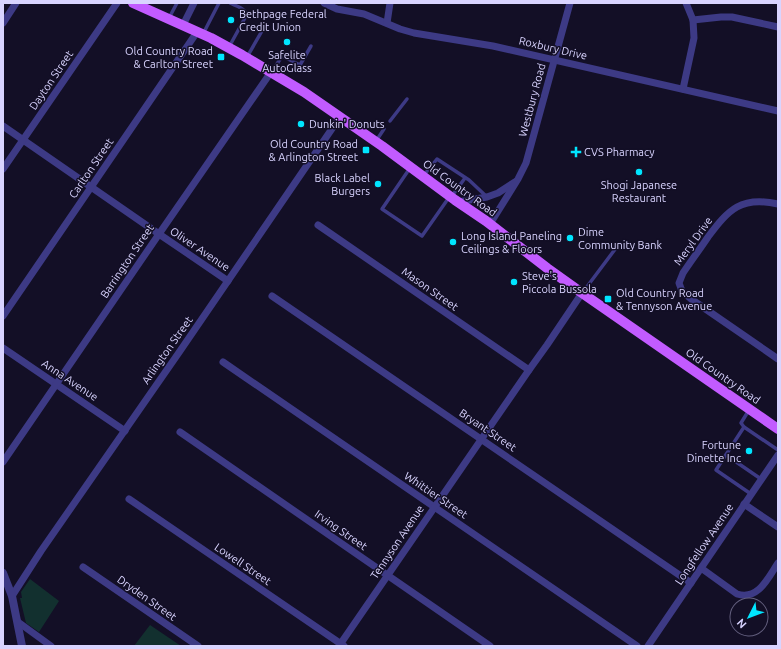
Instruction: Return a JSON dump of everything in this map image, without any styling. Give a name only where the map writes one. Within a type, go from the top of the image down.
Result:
[{"type":"main road","name":"Old Country Road","points":[[139,4],[229,48],[304,92],[376,141],[423,177],[490,224],[546,268],[750,410],[777,427]]},
{"type":"street","points":[[3,23],[16,3]]},
{"type":"street","name":"Dayton Street","points":[[3,169],[116,3]]},
{"type":"street","points":[[183,25],[194,3]]},
{"type":"street","name":"Roxbury Drive","points":[[324,3],[337,9],[364,14],[400,29],[414,33],[493,46],[554,59],[778,111]]},
{"type":"street","points":[[387,23],[390,3]]},
{"type":"street","name":"Westbury Road","points":[[490,224],[518,179],[526,161],[570,3]]},
{"type":"street","points":[[683,89],[694,38],[693,20],[686,3]]},
{"type":"street","points":[[693,20],[732,17],[778,27]]},
{"type":"street","name":"Carlton Street","points":[[3,316],[91,187],[200,33]]},
{"type":"street","name":"Barrington Street","points":[[3,462],[271,72]]},
{"type":"street","name":"Arlington Street","points":[[12,596],[41,551],[340,117]]},
{"type":"street","name":"Oliver Avenue","points":[[3,126],[228,281]]},
{"type":"street","points":[[453,198],[487,197],[498,193],[518,179]]},
{"type":"street","name":"Meryl Drive","points":[[778,204],[754,202],[745,203],[736,207],[724,217],[682,273],[679,283],[682,291],[691,299],[778,359]]},
{"type":"street","name":"Mason Street","points":[[318,226],[529,370]]},
{"type":"street","name":"Tennyson Avenue","points":[[341,645],[434,507],[582,293]]},
{"type":"street","name":"Bryant Street","points":[[272,296],[691,583]]},
{"type":"street","name":"Anna Avenue","points":[[3,348],[125,431]]},
{"type":"street","name":"Whittier Street","points":[[223,362],[637,646]]},
{"type":"street","name":"Irving Street","points":[[180,432],[490,646]]},
{"type":"street","name":"Longfellow Avenue","points":[[648,646],[778,455]]},
{"type":"street","name":"Lowell Street","points":[[129,499],[341,645]]},
{"type":"street","points":[[744,504],[778,527]]},
{"type":"street","points":[[701,568],[737,594],[748,596],[757,592],[762,587],[778,563]]},
{"type":"street","name":"Dryden Street","points":[[83,567],[198,646]]},
{"type":"street","points":[[3,573],[12,596],[22,646]]},
{"type":"street","points":[[18,622],[51,646]]},
{"type":"lane","points":[[169,19],[177,3]]},
{"type":"lane","points":[[200,33],[219,3]]},
{"type":"lane","points":[[229,48],[246,16],[245,10],[230,3]]},
{"type":"lane","points":[[247,58],[266,24]]},
{"type":"lane","points":[[271,72],[282,56],[300,65],[311,46]]},
{"type":"lane","points":[[390,121],[407,99]]},
{"type":"lane","points":[[376,141],[384,129]]},
{"type":"lane","points":[[423,177],[437,159],[465,178],[487,197]]},
{"type":"lane","points":[[410,167],[382,210],[422,236],[453,198],[465,178]]},
{"type":"lane","points":[[582,293],[619,244]]},
{"type":"lane","points":[[750,410],[741,423],[744,427],[778,450]]},
{"type":"lane","points":[[744,427],[716,470],[751,494]]},
{"type":"lane","points":[[726,455],[761,479]]},
{"type":"green space","points":[[30,579],[59,601],[39,632],[26,623],[20,598],[22,598],[21,592]]},
{"type":"green space","points":[[150,625],[181,646],[134,646]]},
{"type":"place","name":"Bethpage Federal Credit Union","points":[[231,20]]},
{"type":"place","name":"Safelite AutoGlass","points":[[287,42]]},
{"type":"place","name":"Old Country Road & Carlton Street","points":[[221,57]]},
{"type":"place","name":"Dunkin' Donuts","points":[[301,124]]},
{"type":"place","name":"Old Country Road & Arlington Street","points":[[366,150]]},
{"type":"place","name":"CVS Pharmacy","points":[[576,152]]},
{"type":"place","name":"Shogi Japanese Restaurant","points":[[639,172]]},
{"type":"place","name":"Black Label Burgers","points":[[378,184]]},
{"type":"place","name":"Dime Community Bank","points":[[570,238]]},
{"type":"place","name":"Long Island Paneling Ceilings & Floors","points":[[453,242]]},
{"type":"place","name":"Steve's Piccola Bussola","points":[[514,282]]},
{"type":"place","name":"Old Country Road & Tennyson Avenue","points":[[608,299]]},
{"type":"place","name":"Fortune Dinette Inc","points":[[749,451]]}]
